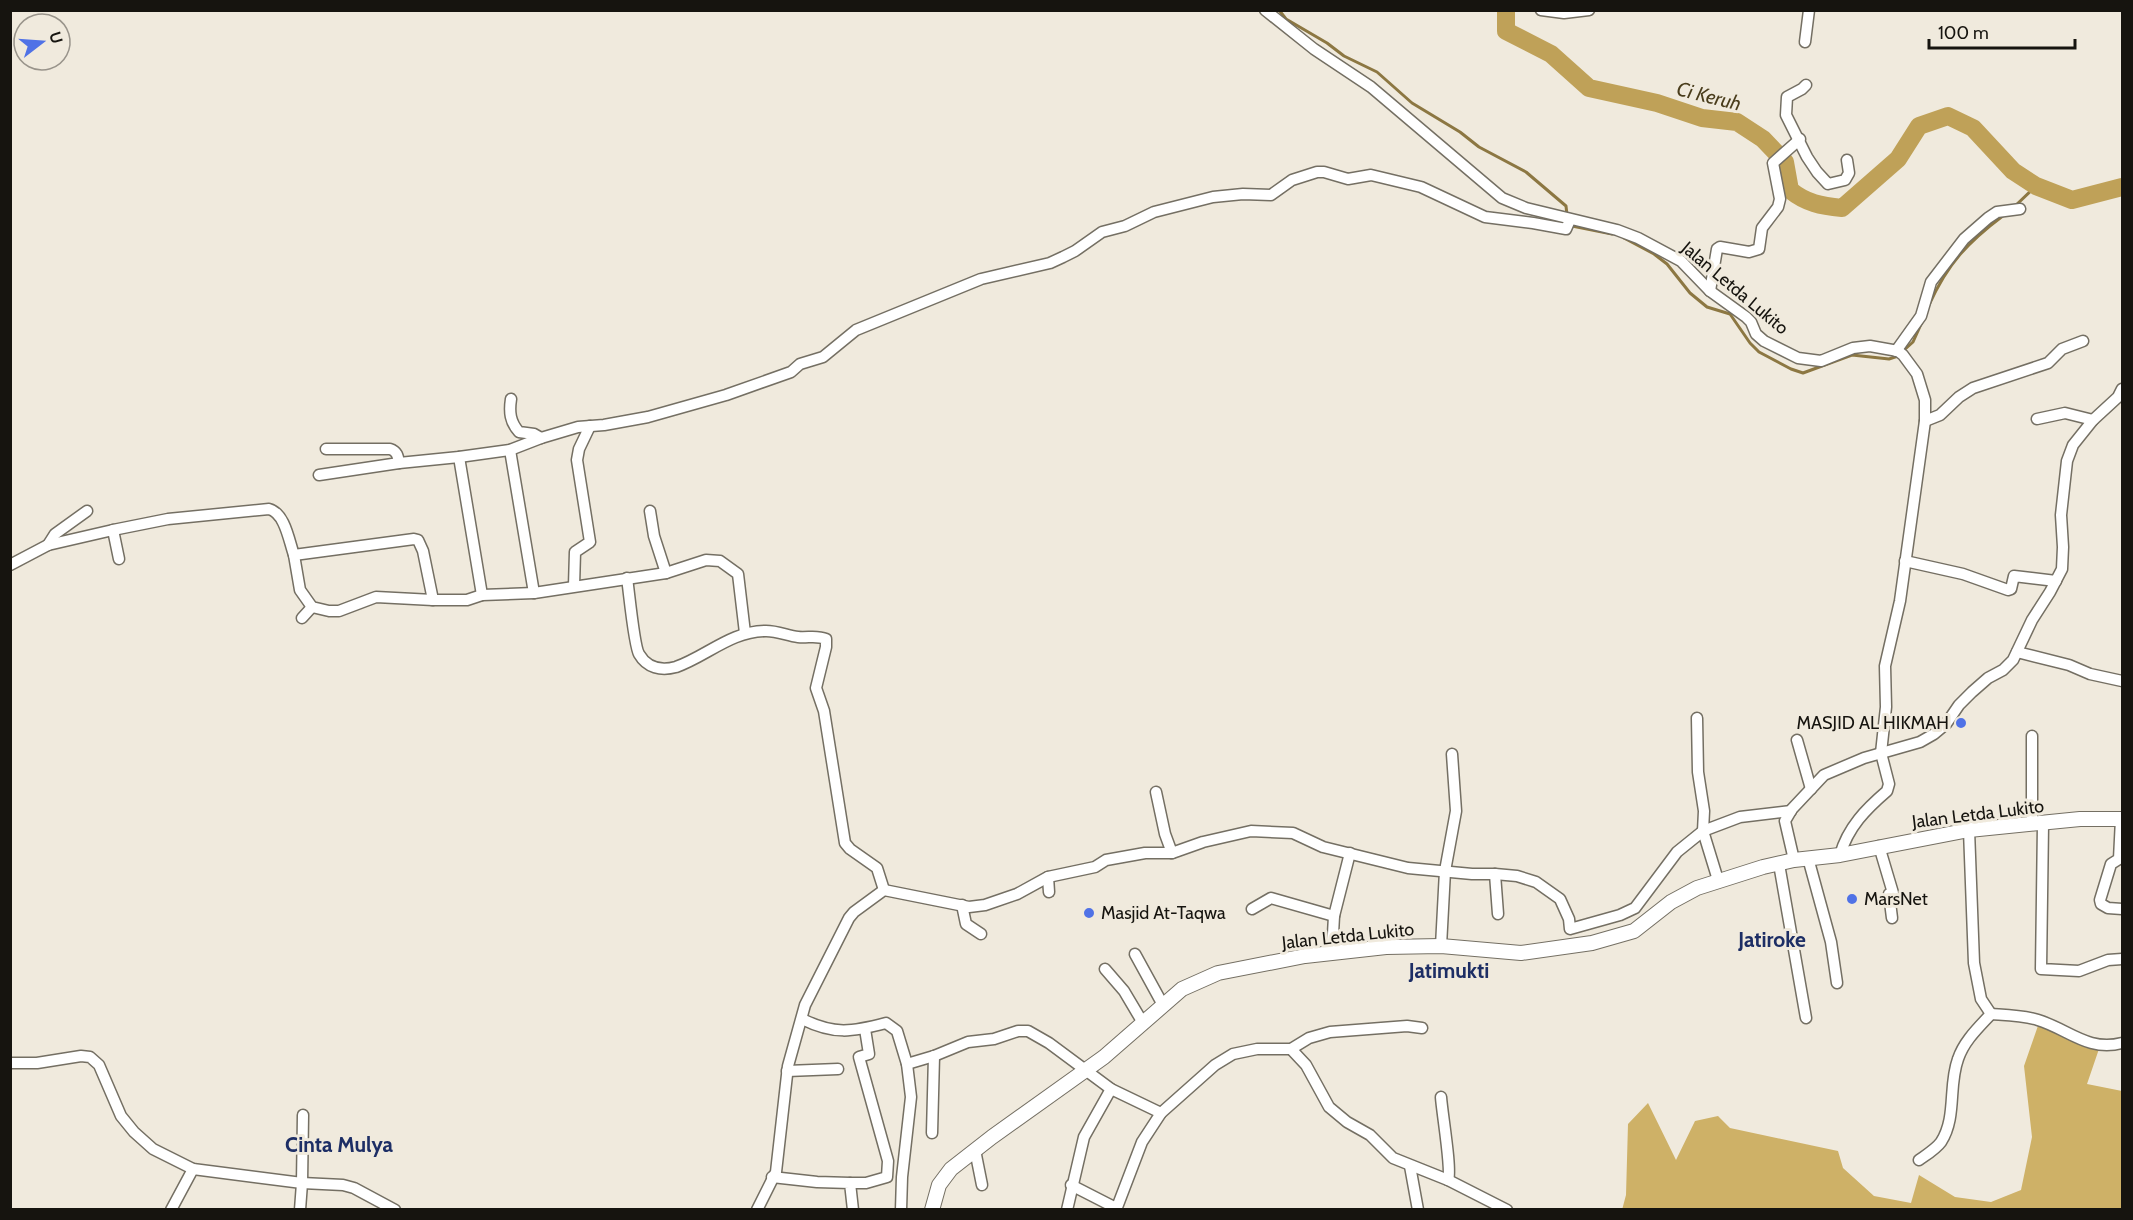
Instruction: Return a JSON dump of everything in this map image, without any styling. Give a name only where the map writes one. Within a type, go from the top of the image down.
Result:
[{"type":"street","name":"Jalan Letda Lukito","points":[[1265,10],[1314,49],[1371,87],[1502,198],[1567,221],[1617,230],[1638,238],[1681,261],[1710,291],[1746,317],[1756,334],[1764,341],[1798,358],[1821,361],[1853,348],[1870,346],[1899,352]]},
{"type":"street","points":[[1541,10],[1564,13],[1589,10]]},
{"type":"street","points":[[1804,42],[1809,10]]},
{"type":"street","points":[[1806,85],[1787,97],[1786,115],[1807,156],[1817,172],[1828,183],[1845,180],[1849,173],[1847,160]]},
{"type":"street","points":[[1710,291],[1717,249],[1749,252],[1759,249],[1762,228],[1778,207],[1780,199],[1773,163],[1800,139]]},
{"type":"street","points":[[319,475],[510,450],[578,427],[648,417],[770,381],[791,372],[800,364],[823,357],[856,330],[981,279],[1050,263],[1075,251],[1102,231],[1125,226],[1154,212],[1213,197],[1243,194],[1271,195],[1292,180],[1317,172],[1348,179],[1371,175],[1428,190],[1485,217],[1566,230],[1567,221]]},
{"type":"street","points":[[1840,855],[1850,829],[1887,791],[1888,784],[1881,753],[1886,707],[1885,666],[1896,622],[1925,421],[1925,400],[1917,374],[1899,352],[1921,316],[1931,282],[1964,239],[1988,218],[2008,209],[2020,208]]},
{"type":"street","points":[[1925,421],[1940,415],[1972,388],[2048,363],[2062,350],[2083,341]]},
{"type":"street","points":[[1794,860],[1785,821],[1791,811],[1824,775],[1839,767],[1920,742],[1934,734],[1946,724],[1965,698],[2013,660],[2032,620],[2062,569],[2063,547],[2060,523],[2067,461],[2073,445],[2093,420],[2121,394]]},
{"type":"street","points":[[511,399],[509,410],[513,425],[519,432],[534,434],[541,438]]},
{"type":"street","points":[[2037,419],[2066,414],[2093,420]]},
{"type":"street","points":[[574,586],[575,552],[590,542],[577,460],[579,449],[590,426]]},
{"type":"street","points":[[326,449],[390,448],[394,450],[399,463]]},
{"type":"street","points":[[510,450],[534,593]]},
{"type":"street","points":[[459,458],[482,595]]},
{"type":"street","points":[[10,565],[48,545],[113,530],[168,519],[269,509],[278,514],[282,520],[294,555],[300,590],[312,607],[339,611],[376,597],[467,600],[482,595],[534,593],[666,573],[706,560],[720,561],[738,574],[745,633]]},
{"type":"street","points":[[48,545],[55,534],[87,511]]},
{"type":"street","points":[[650,512],[654,536],[666,573]]},
{"type":"street","points":[[113,530],[119,559]]},
{"type":"street","points":[[294,555],[414,539],[421,544],[432,600]]},
{"type":"street","points":[[1905,561],[1963,574],[2008,590],[2011,589],[2014,576],[2056,581]]},
{"type":"street","points":[[627,578],[637,653],[649,666],[664,670],[676,668],[745,633],[767,631],[786,633],[796,637],[826,639],[816,688],[824,711],[845,843],[877,868],[884,890]]},
{"type":"street","points":[[302,618],[312,607]]},
{"type":"street","points":[[2017,652],[2069,664],[2090,674],[2122,681]]},
{"type":"street","points":[[1697,718],[1698,772],[1704,812],[1703,831],[1718,880]]},
{"type":"street","points":[[2032,736],[2041,969],[2079,971],[2108,960],[2122,959]]},
{"type":"street","points":[[1797,740],[1812,789]]},
{"type":"street","points":[[1441,946],[1445,871],[1456,811],[1452,754]]},
{"type":"street","points":[[1156,792],[1172,853]]},
{"type":"street","points":[[1570,928],[1620,915],[1635,908],[1677,852],[1703,831],[1740,818],[1791,811]]},
{"type":"street","name":"Jalan Letda Lukito","points":[[932,1209],[939,1185],[951,1169],[1086,1071],[1182,989],[1218,973],[1332,952],[1441,946],[1521,953],[1609,940],[1634,931],[1671,902],[1697,888],[1718,880],[1727,880],[1794,860],[1840,855],[1969,830],[2080,819],[2122,819]]},
{"type":"street","points":[[2122,819],[2119,859],[2111,864],[2100,900],[2101,904],[2108,908],[2122,909]]},
{"type":"street","points":[[1969,830],[1974,963],[1981,999],[1991,1014]]},
{"type":"street","points":[[757,1209],[776,1172],[788,1071],[805,1005],[849,918],[884,890],[969,907],[985,905],[1004,900],[1048,877],[1095,867],[1106,860],[1172,853],[1203,842],[1251,831],[1293,833],[1323,847],[1408,868],[1517,876],[1536,882],[1560,899],[1569,919],[1575,945]]},
{"type":"street","points":[[1879,846],[1893,893],[1889,894],[1892,918]]},
{"type":"street","points":[[1332,952],[1334,916],[1350,854]]},
{"type":"street","points":[[1808,858],[1831,942],[1837,982]]},
{"type":"street","points":[[1779,864],[1806,1018]]},
{"type":"street","points":[[1495,874],[1498,914]]},
{"type":"street","points":[[1048,877],[1049,892]]},
{"type":"street","points":[[1252,909],[1271,898],[1334,916]]},
{"type":"street","points":[[962,905],[966,924],[981,934]]},
{"type":"street","points":[[1135,954],[1163,1005]]},
{"type":"street","points":[[1105,969],[1124,992],[1143,1023]]},
{"type":"street","points":[[1991,1014],[2040,1020],[2069,1035],[2100,1046],[2122,1043]]},
{"type":"street","points":[[1919,1160],[1941,1142],[1951,1113],[1954,1075],[1963,1046],[1991,1014]]},
{"type":"street","points":[[802,1019],[822,1029],[864,1029],[886,1023],[897,1031],[907,1064],[911,1098],[902,1177],[901,1209]]},
{"type":"street","points":[[1071,1185],[1116,1209],[1142,1142],[1161,1113],[1215,1065],[1233,1054],[1257,1048],[1291,1049],[1309,1038],[1330,1032],[1407,1026],[1422,1028]]},
{"type":"street","points":[[772,1177],[817,1182],[866,1183],[887,1177],[888,1161],[859,1057],[869,1054],[864,1029]]},
{"type":"street","points":[[907,1064],[968,1042],[994,1039],[1018,1031],[1028,1031],[1049,1043],[1111,1089],[1161,1113]]},
{"type":"street","points":[[1291,1049],[1306,1065],[1329,1107],[1347,1122],[1370,1135],[1393,1158],[1448,1180],[1507,1209]]},
{"type":"street","points":[[10,1063],[37,1063],[81,1056],[90,1057],[99,1065],[121,1116],[134,1132],[153,1149],[193,1169],[302,1183],[343,1185],[354,1188],[395,1209]]},
{"type":"street","points":[[932,1133],[934,1056]]},
{"type":"street","points":[[788,1071],[838,1069]]},
{"type":"street","points":[[1067,1209],[1084,1137],[1111,1089]]},
{"type":"street","points":[[1441,1097],[1449,1160],[1448,1180]]},
{"type":"street","points":[[300,1209],[303,1115]]},
{"type":"street","points":[[975,1150],[982,1185]]},
{"type":"street","points":[[1410,1166],[1418,1209]]},
{"type":"street","points":[[171,1209],[193,1169]]},
{"type":"street","points":[[850,1183],[853,1209]]},
{"type":"shaded area","points":[[2040,1020],[2100,1046],[2087,1084],[2122,1091],[2122,1209],[1622,1210],[1626,1195],[1628,1124],[1648,1103],[1676,1160],[1695,1121],[1718,1116],[1730,1128],[1838,1151],[1843,1168],[1874,1196],[1911,1203],[1919,1175],[1955,1197],[1991,1202],[2021,1190],[2032,1137],[2024,1066]]},
{"type":"waterway","points":[[1279,10],[1286,19],[1327,43],[1344,56],[1377,72],[1412,103],[1460,132],[1479,147],[1526,172],[1566,206],[1567,215]]},
{"type":"waterway","name":"Ci Keruh","points":[[1506,10],[1506,31],[1551,54],[1589,88],[1657,103],[1702,118],[1737,122],[1763,139],[1785,162],[1790,190],[1814,203],[1842,208],[1898,159],[1919,126],[1948,116],[1973,128],[2013,171],[2036,186],[2072,200],[2122,187]]},
{"type":"waterway","points":[[2014,207],[2036,186]]},
{"type":"waterway","points":[[1929,305],[1936,290],[1960,254],[2004,215]]},
{"type":"waterway","points":[[1572,226],[1612,234]]},
{"type":"waterway","points":[[1624,238],[1654,254],[1667,264],[1690,293],[1707,307],[1730,314],[1759,352],[1791,369],[1803,373],[1852,355],[1889,359],[1898,356]]},
{"type":"waterway","points":[[1903,351],[1913,342],[1922,322]]},
{"type":"place","name":"MASJID AL HIKMAH","points":[[1961,723]]},
{"type":"place","name":"MarsNet","points":[[1852,899]]},
{"type":"place","name":"Masjid At-Taqwa","points":[[1089,913]]},
{"type":"district","name":"Jatiroke","points":[[1772,939]]},
{"type":"district","name":"Jatimukti","points":[[1449,970]]},
{"type":"district","name":"Cinta Mulya","points":[[339,1144]]}]
